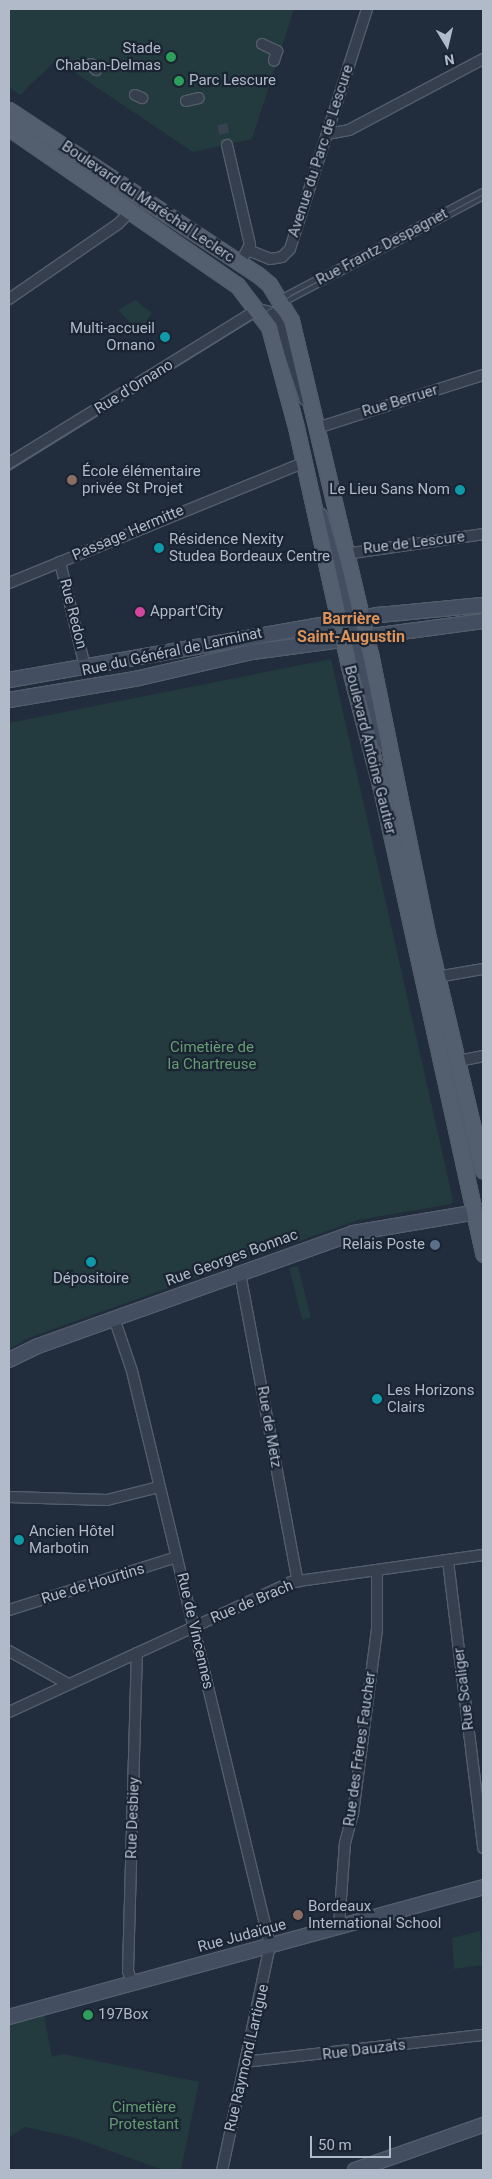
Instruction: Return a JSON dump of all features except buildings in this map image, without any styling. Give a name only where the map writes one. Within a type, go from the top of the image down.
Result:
[{"type":"main road","name":"Boulevard du Maréchal Leclerc","points":[[9,111],[239,262],[269,284],[281,301]]},
{"type":"main road","name":"Boulevard du Maréchal Leclerc","points":[[9,128],[131,210],[237,285],[258,310]]},
{"type":"main road","name":"Boulevard Antoine Gautier","points":[[281,301],[294,328],[346,554],[351,620],[346,638],[479,1211],[483,1254]]},
{"type":"main road","name":"Boulevard Antoine Gautier","points":[[258,310],[274,343],[307,478],[351,620],[366,636],[437,977],[483,1171]]},
{"type":"main road","name":"Rue du Général de Larminat","points":[[9,680],[351,620],[483,605]]},
{"type":"main road","name":"Rue du Général de Larminat","points":[[9,700],[135,678],[252,652],[483,621]]},
{"type":"main road","points":[[346,638],[358,655],[374,717],[394,770]]},
{"type":"main road","points":[[479,1211],[483,1227]]},
{"type":"main road","name":"Rue Georges Bonnac","points":[[9,1360],[114,1318],[353,1233],[479,1211]]},
{"type":"main road","name":"Rue Judaïque","points":[[9,2017],[483,1887]]},
{"type":"main road","points":[[357,2170],[483,2125]]},
{"type":"street","name":"Avenue du Parc de Lescure","points":[[248,250],[270,259],[282,257],[290,249],[368,9]]},
{"type":"street","points":[[262,47],[277,52],[274,61]]},
{"type":"street","points":[[327,134],[339,134],[354,128],[483,59]]},
{"type":"street","points":[[226,145],[248,250],[239,262]]},
{"type":"street","name":"Rue Frantz Despagnet","points":[[281,301],[483,194]]},
{"type":"street","points":[[9,299],[118,224],[131,210]]},
{"type":"street","name":"Boulevard Antoine Gautier","points":[[258,310],[270,312],[278,322],[297,384],[317,428]]},
{"type":"street","name":"Rue d'Ornano","points":[[9,463],[258,310]]},
{"type":"street","name":"Rue Berruer","points":[[317,428],[483,375]]},
{"type":"street","name":"Passage Hermitte","points":[[9,583],[303,463]]},
{"type":"street","name":"Rue de Lescure","points":[[346,554],[483,534]]},
{"type":"street","name":"Rue Redon","points":[[60,562],[85,667]]},
{"type":"street","points":[[380,784],[394,770]]},
{"type":"street","points":[[437,977],[483,969]]},
{"type":"street","points":[[458,1061],[483,1056]]},
{"type":"street","name":"Rue de Metz","points":[[240,1272],[298,1582]]},
{"type":"street","name":"Rue de Vincennes","points":[[114,1318],[132,1371],[270,1945]]},
{"type":"street","points":[[9,1498],[107,1500],[160,1487]]},
{"type":"street","name":"Rue de Brach","points":[[9,1712],[291,1582],[483,1555]]},
{"type":"street","name":"Rue de Hourtins","points":[[9,1610],[177,1557]]},
{"type":"street","name":"Rue Scaliger","points":[[448,1560],[483,1848]]},
{"type":"street","name":"Rue des Frères Faucher","points":[[339,1926],[345,1843],[353,1814],[377,1629],[378,1571]]},
{"type":"street","points":[[9,1651],[68,1684]]},
{"type":"street","name":"Rue Desbiey","points":[[132,1983],[128,1972],[137,1653]]},
{"type":"street","name":"Rue Raymond Lartigue","points":[[222,2170],[270,1945]]},
{"type":"street","name":"Rue Dauzats","points":[[246,2062],[483,2036]]},
{"type":"green space","name":"Parc Lescure","points":[[9,9],[294,9],[252,139],[193,152],[56,60],[20,95],[9,87]]},
{"type":"green space","points":[[135,300],[152,313],[139,332],[118,310]]},
{"type":"green space","name":"Cimetière de la Chartreuse","points":[[331,659],[453,1200],[451,1204],[358,1220],[31,1337],[9,1349],[9,723]]},
{"type":"green space","points":[[298,1266],[311,1317],[302,1320],[289,1268]]},
{"type":"green space","points":[[480,1931],[483,1965],[454,1969],[452,1938]]},
{"type":"green space","name":"Cimetière Protestant","points":[[44,2015],[52,2057],[63,2054],[199,2082],[181,2170],[163,2170],[72,2137],[25,2127],[9,2137],[9,2024]]},
{"type":"tunnel","points":[[222,124],[227,145]]},
{"type":"tram line","points":[[9,470],[291,295],[483,194]]},
{"type":"place","name":"Stade Chaban-Delmas","points":[[171,57]]},
{"type":"place","name":"Parc Lescure","points":[[179,81]]},
{"type":"place","name":"Multi-accueil Ornano","points":[[165,337]]},
{"type":"place","name":"École élémentaire privée St Projet","points":[[72,480]]},
{"type":"place","name":"Le Lieu Sans Nom","points":[[460,490]]},
{"type":"place","name":"Résidence Nexity Studea Bordeaux Centre","points":[[159,548]]},
{"type":"place","name":"Appart'City","points":[[140,612]]},
{"type":"place","name":"Relais Poste","points":[[435,1245]]},
{"type":"place","name":"Dépositoire","points":[[91,1262]]},
{"type":"place","name":"Les Horizons Clairs","points":[[377,1399]]},
{"type":"place","name":"Ancien Hôtel Marbotin","points":[[19,1540]]},
{"type":"place","name":"Bordeaux International School","points":[[298,1915]]},
{"type":"place","name":"197Box","points":[[88,2015]]},
{"type":"district","name":"Barrière Saint-Augustin","points":[[351,628]]}]
